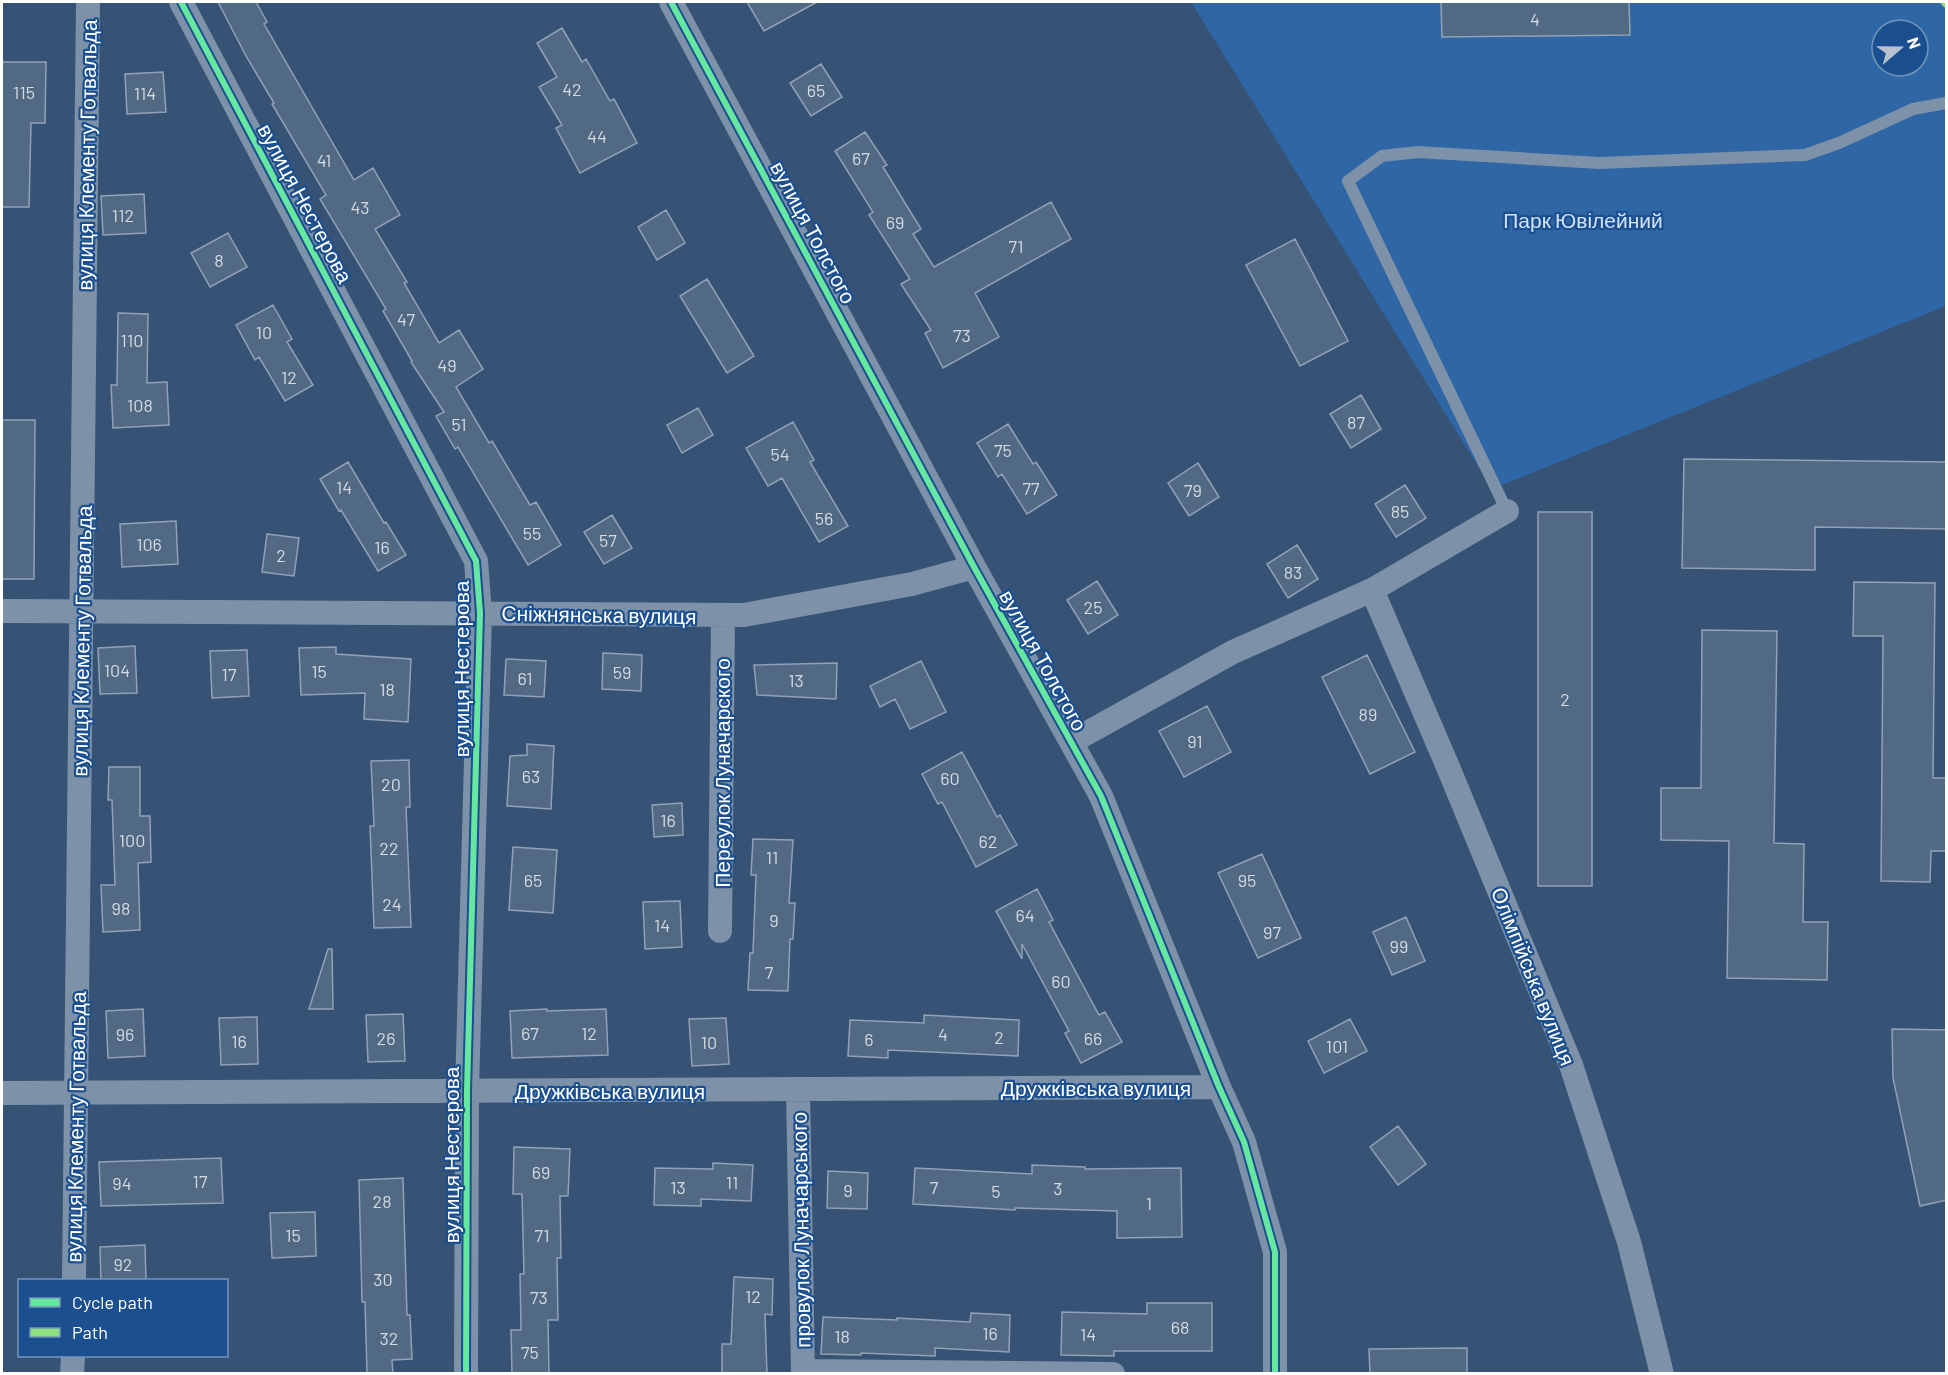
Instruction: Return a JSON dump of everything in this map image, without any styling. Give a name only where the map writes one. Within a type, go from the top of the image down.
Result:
[{"type":"street","name":"вулиця Клементу Готвальда","points":[[74,1279],[88,2]]},
{"type":"street","name":"вулиця Нестерова","points":[[181,2],[476,561],[480,612],[466,1091],[466,1374]]},
{"type":"street","name":"вулиця Толстого","points":[[672,2],[974,567],[1101,796],[1219,1087],[1244,1142],[1275,1252],[1275,1374]]},
{"type":"street","points":[[1071,742],[1233,652],[1371,590],[1507,511]]},
{"type":"street","name":"Сніжнянська вулиця","points":[[2,611],[744,615],[900,587],[974,567]]},
{"type":"street","name":"Олімпійська вулиця","points":[[1371,590],[1448,767],[1572,1065],[1629,1242],[1662,1374]]},
{"type":"street","name":"Переулок Луначарского","points":[[720,931],[723,615]]},
{"type":"street","name":"Дружківська вулиця","points":[[2,1093],[1219,1087]]},
{"type":"street","name":"провулок Луначарського","points":[[798,1089],[803,1372],[1113,1374]]},
{"type":"street","points":[[72,1374],[73,1357]]},
{"type":"lane","points":[[1507,511],[1348,181],[1382,156],[1418,152],[1599,163],[1805,155],[1839,143],[1913,110],[1947,103]]},
{"type":"green space","name":"Парк Ювілейний","points":[[1191,2],[1946,2],[1946,306],[1492,489]]},
{"type":"building","points":[[218,2],[256,2],[267,22],[264,24],[354,180],[373,168],[400,215],[375,229],[407,282],[404,283],[439,343],[459,330],[483,369],[456,387],[489,443],[492,441],[530,505],[536,502],[561,545],[528,565],[458,447],[455,449],[436,416],[444,412],[411,362],[383,311],[386,309],[320,199],[326,195],[272,104],[274,103]]},
{"type":"building","points":[[747,2],[817,2],[764,31]]},
{"type":"building","points":[[1441,2],[1629,2],[1630,35],[1442,37]]},
{"type":"building","points":[[562,28],[582,62],[586,59],[610,101],[614,99],[637,143],[580,173],[556,128],[562,125],[539,87],[557,77],[537,43]]},
{"type":"building","points":[[2,62],[46,62],[45,123],[31,123],[29,207],[2,207]]},
{"type":"building","points":[[821,64],[842,97],[811,116],[790,83]]},
{"type":"building","points":[[163,72],[166,112],[127,114],[125,74]]},
{"type":"building","points":[[865,132],[887,165],[883,167],[921,229],[913,234],[934,267],[1051,202],[1071,239],[975,293],[999,337],[943,368],[925,333],[931,330],[901,284],[910,279],[869,215],[873,212],[835,151]]},
{"type":"building","points":[[144,194],[146,233],[103,235],[101,196]]},
{"type":"building","points":[[666,210],[685,243],[657,260],[638,227]]},
{"type":"building","points":[[228,233],[247,267],[210,287],[191,253]]},
{"type":"building","points":[[1295,239],[1348,341],[1300,366],[1246,265]]},
{"type":"building","points":[[707,279],[754,356],[727,373],[680,296]]},
{"type":"building","points":[[273,305],[292,339],[287,342],[313,385],[285,401],[259,357],[255,360],[236,325]]},
{"type":"building","points":[[118,313],[148,314],[147,383],[167,382],[169,425],[113,428],[111,385],[117,385]]},
{"type":"building","points":[[1361,395],[1381,429],[1351,448],[1330,414]]},
{"type":"building","points":[[698,408],[713,435],[682,453],[667,425]]},
{"type":"building","points":[[2,420],[35,420],[34,579],[2,579]]},
{"type":"building","points":[[793,422],[814,460],[810,462],[848,526],[819,542],[782,478],[768,486],[746,448]]},
{"type":"building","points":[[1008,424],[1033,464],[1036,462],[1057,495],[1027,514],[1002,474],[998,477],[977,443]]},
{"type":"building","points":[[1684,459],[1947,462],[1947,529],[1815,527],[1815,570],[1682,568]]},
{"type":"building","points":[[348,462],[406,555],[378,571],[320,479]]},
{"type":"building","points":[[1198,463],[1219,497],[1189,516],[1168,483]]},
{"type":"building","points":[[1405,485],[1426,518],[1396,537],[1375,504]]},
{"type":"building","points":[[1538,512],[1592,512],[1592,886],[1538,886]]},
{"type":"building","points":[[612,515],[632,548],[604,564],[584,532]]},
{"type":"building","points":[[176,521],[178,564],[122,567],[120,524]]},
{"type":"building","points":[[267,534],[299,538],[294,576],[262,572]]},
{"type":"building","points":[[1297,545],[1318,579],[1288,598],[1267,564]]},
{"type":"building","points":[[1097,581],[1118,615],[1088,634],[1067,600]]},
{"type":"building","points":[[1854,582],[1935,583],[1933,778],[1947,778],[1947,851],[1931,851],[1930,882],[1881,881],[1883,636],[1853,636]]},
{"type":"building","points":[[1702,630],[1777,631],[1774,843],[1804,844],[1803,922],[1828,922],[1827,980],[1727,978],[1729,841],[1661,840],[1661,788],[1701,788]]},
{"type":"building","points":[[135,646],[137,693],[100,694],[98,648]]},
{"type":"building","points":[[336,647],[336,654],[411,659],[408,722],[364,719],[365,693],[301,695],[299,648]]},
{"type":"building","points":[[247,650],[249,696],[212,698],[210,651]]},
{"type":"building","points":[[603,653],[642,655],[641,691],[602,689]]},
{"type":"building","points":[[1367,655],[1415,752],[1370,774],[1322,677]]},
{"type":"building","points":[[506,659],[546,661],[544,697],[504,695]]},
{"type":"building","points":[[921,661],[946,712],[910,729],[895,699],[880,707],[870,686]]},
{"type":"building","points":[[837,663],[836,699],[757,695],[754,665]]},
{"type":"building","points":[[1207,706],[1231,752],[1184,777],[1159,731]]},
{"type":"building","points":[[527,744],[554,746],[551,809],[507,806],[510,756],[527,755]]},
{"type":"building","points":[[962,752],[997,817],[1000,815],[1017,845],[976,867],[942,802],[938,804],[922,774]]},
{"type":"building","points":[[409,760],[410,807],[406,807],[411,927],[374,928],[370,826],[374,826],[371,761]]},
{"type":"building","points":[[109,767],[140,767],[140,816],[150,816],[151,862],[138,863],[140,930],[103,932],[101,885],[115,885],[112,800],[108,800]]},
{"type":"building","points":[[682,803],[683,835],[654,837],[652,805]]},
{"type":"building","points":[[753,839],[793,840],[789,903],[795,903],[793,939],[790,939],[788,991],[748,990],[750,953],[753,953],[756,875],[751,875]]},
{"type":"building","points":[[513,847],[557,850],[553,913],[509,910]]},
{"type":"building","points":[[1262,854],[1301,938],[1258,958],[1218,873]]},
{"type":"building","points":[[1037,889],[1053,920],[1049,922],[1099,1015],[1105,1012],[1122,1042],[1081,1063],[1065,1033],[1069,1031],[1022,944],[1022,959],[996,911]]},
{"type":"building","points":[[680,901],[682,947],[645,949],[643,902]]},
{"type":"building","points":[[1406,917],[1425,961],[1392,975],[1373,932]]},
{"type":"building","points":[[328,949],[332,949],[333,1009],[309,1009]]},
{"type":"building","points":[[143,1009],[145,1056],[108,1058],[106,1011]]},
{"type":"building","points":[[547,1009],[547,1011],[606,1009],[608,1055],[512,1058],[510,1011]]},
{"type":"building","points":[[403,1014],[405,1061],[368,1062],[366,1015]]},
{"type":"building","points":[[924,1015],[1019,1020],[1018,1056],[888,1050],[888,1058],[848,1056],[850,1020],[924,1023]]},
{"type":"building","points":[[257,1017],[258,1064],[221,1065],[219,1018]]},
{"type":"building","points":[[726,1018],[729,1064],[692,1066],[689,1019]]},
{"type":"building","points":[[1350,1019],[1367,1051],[1324,1073],[1308,1041]]},
{"type":"building","points":[[1892,1029],[1947,1030],[1947,1200],[1920,1206],[1893,1078]]},
{"type":"building","points":[[1398,1126],[1426,1164],[1398,1185],[1370,1147]]},
{"type":"building","points":[[514,1147],[570,1149],[568,1196],[560,1196],[561,1258],[557,1258],[558,1320],[548,1320],[549,1374],[512,1374],[511,1330],[521,1330],[520,1274],[524,1274],[522,1194],[513,1194]]},
{"type":"building","points":[[221,1158],[223,1203],[101,1206],[99,1162]]},
{"type":"building","points":[[713,1163],[753,1165],[751,1201],[701,1199],[701,1206],[654,1205],[655,1168],[713,1169]]},
{"type":"building","points":[[1032,1165],[1085,1167],[1085,1169],[1181,1168],[1182,1237],[1117,1238],[1117,1211],[1015,1208],[1015,1210],[913,1204],[915,1168],[1032,1174]]},
{"type":"building","points":[[828,1171],[868,1173],[867,1209],[827,1208]]},
{"type":"building","points":[[403,1178],[407,1315],[410,1315],[412,1359],[392,1360],[393,1374],[367,1374],[365,1302],[362,1302],[359,1180]]},
{"type":"building","points":[[315,1212],[316,1256],[272,1258],[270,1213]]},
{"type":"building","points":[[145,1245],[146,1279],[101,1279],[100,1247]]},
{"type":"building","points":[[734,1277],[773,1279],[772,1315],[765,1314],[767,1374],[722,1374],[722,1344],[731,1344]]},
{"type":"building","points":[[1147,1303],[1212,1303],[1212,1351],[1114,1351],[1114,1356],[1061,1355],[1062,1312],[1147,1314]]},
{"type":"building","points":[[971,1313],[1010,1315],[1009,1352],[935,1348],[935,1356],[821,1354],[823,1317],[970,1322]]},
{"type":"building","points":[[1467,1348],[1467,1374],[1370,1374],[1369,1349]]},
{"type":"marked path","points":[[1942,2],[1946,6]]},
{"type":"cycle path","points":[[181,2],[476,561],[480,613],[467,1091],[466,1374]]},
{"type":"cycle path","points":[[671,2],[974,567],[1101,796],[1219,1087],[1244,1142],[1275,1252],[1275,1374]]}]
